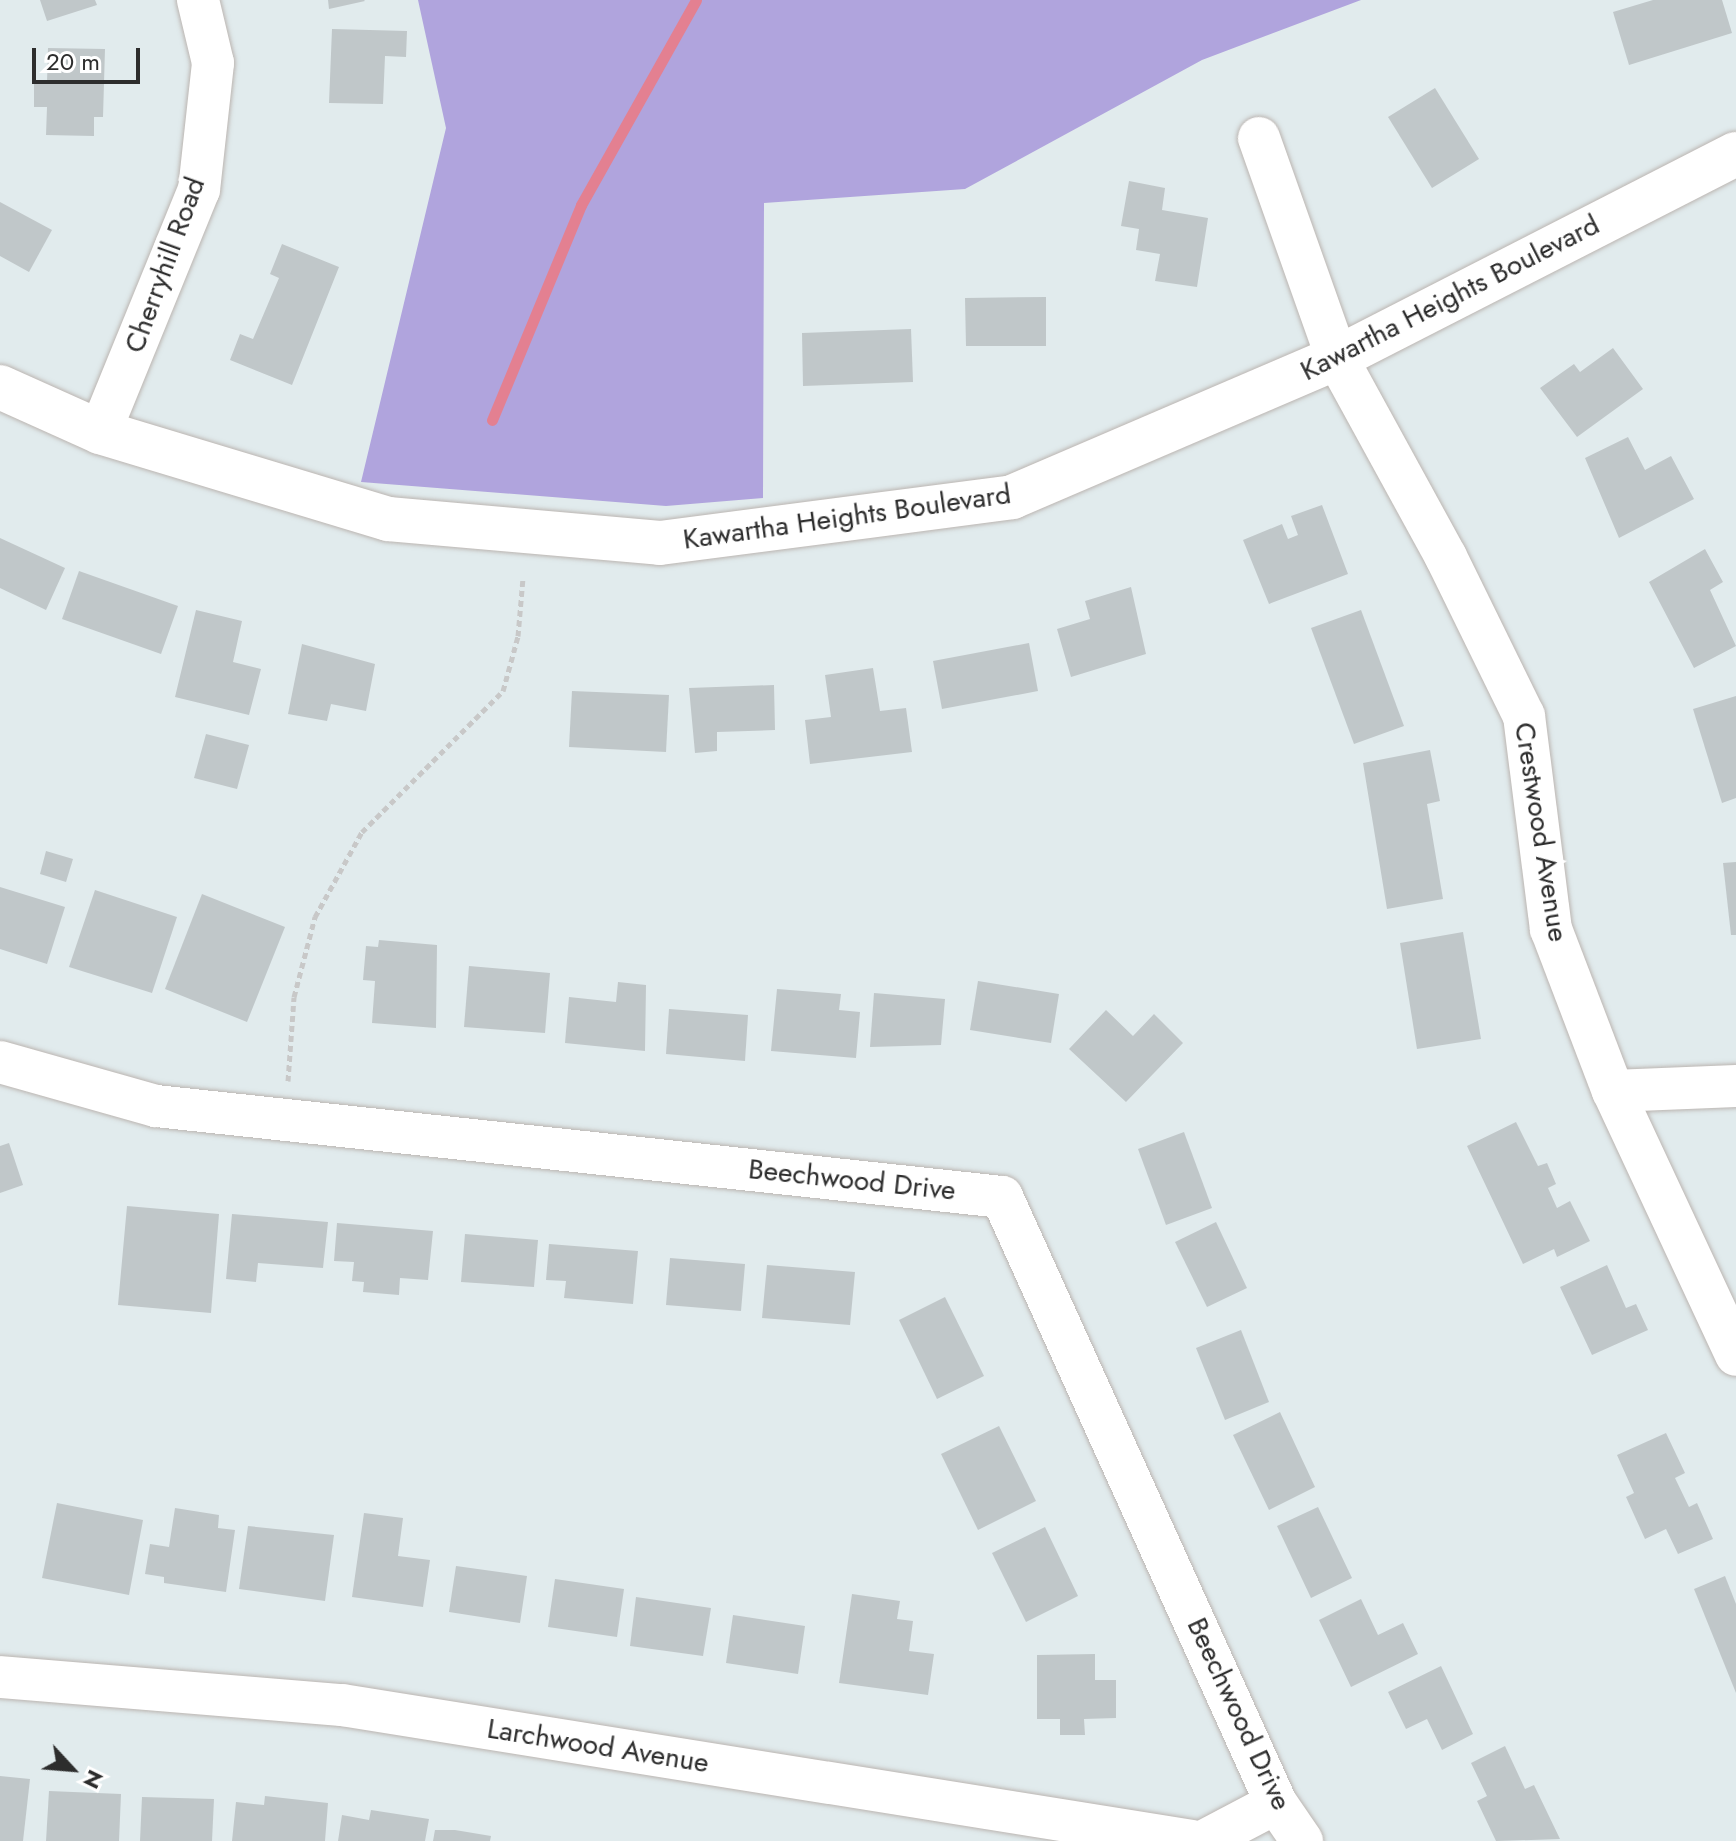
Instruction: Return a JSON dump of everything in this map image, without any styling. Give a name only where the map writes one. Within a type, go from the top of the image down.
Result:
[{"type":"street","name":"Cherryhill Road","points":[[100,432],[199,190],[213,63],[198,0]]},
{"type":"street","name":"Crestwood Avenue","points":[[1259,138],[1337,358],[1446,557],[1524,716],[1551,929],[1613,1091],[1736,1355]]},
{"type":"street","name":"Kawartha Heights Boulevard","points":[[0,387],[100,432],[388,519],[660,543],[1012,497],[1337,358],[1736,154]]},
{"type":"street","name":"Beechwood Drive","points":[[0,1062],[156,1106],[1002,1197],[1276,1803],[1302,1841]]},
{"type":"street","points":[[1613,1091],[1736,1086]]},
{"type":"street","name":"Larchwood Avenue","points":[[0,1677],[342,1705],[1192,1841]]},
{"type":"street","points":[[1204,1841],[1276,1803]]},
{"type":"path","points":[[286,1119],[294,997],[315,917],[362,832],[503,691],[518,636],[523,578]]},
{"type":"shaded area","points":[[418,0],[1361,0],[1202,60],[965,189],[764,203],[763,498],[666,506],[361,482],[446,128]]},
{"type":"building","points":[[40,0],[95,0],[97,5],[47,21]]},
{"type":"building","points":[[328,0],[364,0],[365,1],[329,9]]},
{"type":"building","points":[[1653,0],[1722,0],[1732,33],[1629,65],[1613,12]]},
{"type":"building","points":[[332,29],[407,31],[406,57],[385,56],[383,104],[329,103]]},
{"type":"building","points":[[48,48],[105,49],[103,117],[94,117],[94,136],[46,135],[47,107],[34,107],[34,81],[47,82]]},
{"type":"building","points":[[1435,88],[1479,159],[1432,188],[1388,117]]},
{"type":"building","points":[[1129,181],[1165,188],[1162,210],[1208,218],[1197,287],[1155,281],[1160,254],[1136,250],[1139,229],[1121,226]]},
{"type":"building","points":[[0,202],[52,230],[29,272],[0,256]]},
{"type":"building","points":[[282,244],[339,267],[292,385],[230,360],[240,334],[253,339],[279,278],[270,274]]},
{"type":"building","points":[[1046,297],[1046,346],[966,346],[965,298]]},
{"type":"building","points":[[911,329],[913,382],[803,386],[802,333]]},
{"type":"building","points":[[1613,348],[1643,389],[1577,437],[1540,388],[1574,364],[1580,372]]},
{"type":"building","points":[[1628,437],[1645,470],[1671,456],[1694,499],[1619,538],[1585,458]]},
{"type":"building","points":[[1322,505],[1348,574],[1269,604],[1243,540],[1282,524],[1288,539],[1298,535],[1291,516]]},
{"type":"building","points":[[0,538],[65,568],[46,610],[0,588]]},
{"type":"building","points":[[1705,549],[1723,582],[1710,590],[1736,646],[1694,668],[1649,582]]},
{"type":"building","points":[[79,571],[178,606],[161,654],[62,619]]},
{"type":"building","points":[[1131,587],[1146,654],[1071,677],[1057,629],[1090,619],[1085,601]]},
{"type":"building","points":[[196,610],[242,621],[233,662],[261,669],[249,715],[175,697]]},
{"type":"building","points":[[1361,610],[1404,726],[1354,744],[1311,628]]},
{"type":"building","points":[[1029,643],[1038,691],[942,709],[933,661]]},
{"type":"building","points":[[302,644],[375,664],[366,711],[331,704],[327,721],[288,714]]},
{"type":"building","points":[[873,668],[880,711],[906,708],[912,752],[810,764],[805,720],[831,717],[825,675]]},
{"type":"building","points":[[774,685],[775,730],[717,732],[717,751],[695,753],[689,688]]},
{"type":"building","points":[[572,691],[669,695],[666,752],[569,747]]},
{"type":"building","points":[[1736,696],[1736,798],[1722,803],[1693,709]]},
{"type":"building","points":[[206,734],[249,745],[237,789],[194,778]]},
{"type":"building","points":[[1430,750],[1440,801],[1427,804],[1443,899],[1387,909],[1363,763]]},
{"type":"building","points":[[46,851],[73,859],[66,882],[40,874]]},
{"type":"building","points":[[1736,862],[1736,935],[1731,935],[1723,863]]},
{"type":"building","points":[[0,887],[65,907],[47,964],[0,949]]},
{"type":"building","points":[[95,890],[177,917],[152,993],[69,967]]},
{"type":"building","points":[[202,894],[285,927],[247,1022],[165,989]]},
{"type":"building","points":[[1463,932],[1481,1039],[1417,1049],[1400,943]]},
{"type":"building","points":[[379,940],[437,945],[436,1028],[372,1023],[375,981],[363,980],[366,946],[378,947]]},
{"type":"building","points":[[469,966],[550,973],[545,1033],[464,1027]]},
{"type":"building","points":[[978,981],[1059,994],[1051,1043],[970,1030]]},
{"type":"building","points":[[618,982],[646,985],[645,1051],[565,1043],[569,997],[616,1002]]},
{"type":"building","points":[[777,989],[841,994],[839,1010],[860,1012],[856,1058],[771,1051]]},
{"type":"building","points":[[874,993],[945,999],[941,1045],[870,1047]]},
{"type":"building","points":[[669,1009],[748,1015],[745,1061],[666,1054]]},
{"type":"building","points":[[1106,1010],[1133,1036],[1154,1014],[1183,1043],[1126,1102],[1069,1049]]},
{"type":"building","points":[[1516,1122],[1538,1166],[1547,1163],[1556,1184],[1548,1188],[1557,1208],[1570,1201],[1590,1241],[1557,1257],[1554,1249],[1523,1264],[1467,1146]]},
{"type":"building","points":[[1184,1132],[1212,1208],[1166,1225],[1138,1149]]},
{"type":"building","points":[[9,1143],[23,1185],[0,1193],[0,1146]]},
{"type":"building","points":[[127,1206],[219,1214],[211,1313],[118,1305]]},
{"type":"building","points":[[232,1214],[328,1222],[323,1268],[258,1263],[256,1282],[226,1279]]},
{"type":"building","points":[[1216,1222],[1247,1288],[1207,1307],[1175,1242]]},
{"type":"building","points":[[337,1223],[433,1231],[428,1280],[400,1278],[399,1295],[363,1292],[364,1282],[352,1281],[354,1262],[334,1261]]},
{"type":"building","points":[[465,1234],[538,1240],[534,1287],[461,1282]]},
{"type":"building","points":[[549,1244],[638,1251],[633,1304],[564,1298],[566,1281],[546,1280]]},
{"type":"building","points":[[670,1258],[745,1264],[741,1311],[666,1305]]},
{"type":"building","points":[[767,1265],[855,1272],[850,1325],[762,1318]]},
{"type":"building","points":[[1607,1265],[1626,1308],[1636,1304],[1648,1330],[1592,1355],[1560,1287]]},
{"type":"building","points":[[945,1297],[984,1376],[937,1399],[899,1320]]},
{"type":"building","points":[[1241,1330],[1269,1402],[1225,1420],[1196,1348]]},
{"type":"building","points":[[1280,1412],[1315,1487],[1269,1510],[1233,1435]]},
{"type":"building","points":[[999,1426],[1036,1501],[978,1530],[941,1454]]},
{"type":"building","points":[[1666,1433],[1685,1473],[1675,1478],[1689,1507],[1697,1503],[1713,1539],[1678,1554],[1666,1529],[1645,1539],[1626,1497],[1634,1493],[1617,1455]]},
{"type":"building","points":[[57,1503],[143,1520],[129,1595],[42,1578]]},
{"type":"building","points":[[1318,1507],[1352,1578],[1311,1598],[1277,1526]]},
{"type":"building","points":[[175,1508],[219,1515],[218,1528],[235,1530],[226,1592],[164,1583],[164,1577],[145,1574],[150,1544],[169,1547]]},
{"type":"building","points":[[364,1513],[403,1518],[398,1556],[430,1560],[423,1607],[352,1597]]},
{"type":"building","points":[[248,1526],[334,1535],[325,1601],[239,1589]]},
{"type":"building","points":[[1045,1527],[1078,1596],[1026,1622],[992,1553]]},
{"type":"building","points":[[456,1566],[527,1576],[520,1623],[449,1612]]},
{"type":"building","points":[[1725,1576],[1736,1604],[1736,1693],[1694,1589]]},
{"type":"building","points":[[555,1579],[624,1589],[617,1637],[548,1627]]},
{"type":"building","points":[[852,1594],[900,1601],[897,1619],[913,1621],[909,1651],[934,1654],[928,1695],[839,1683]]},
{"type":"building","points":[[636,1597],[711,1608],[703,1656],[630,1646]]},
{"type":"building","points":[[1361,1599],[1378,1635],[1403,1623],[1418,1654],[1351,1687],[1319,1620]]},
{"type":"building","points":[[733,1615],[805,1626],[798,1674],[726,1663]]},
{"type":"building","points":[[1095,1654],[1095,1680],[1116,1680],[1116,1718],[1084,1719],[1085,1735],[1060,1735],[1060,1719],[1037,1719],[1037,1655]]},
{"type":"building","points":[[1441,1666],[1473,1734],[1442,1750],[1427,1719],[1406,1729],[1388,1692]]},
{"type":"building","points":[[1505,1746],[1525,1789],[1534,1785],[1560,1839],[1496,1841],[1477,1801],[1487,1796],[1471,1763]]},
{"type":"building","points":[[0,1776],[30,1779],[23,1841],[0,1841]]},
{"type":"building","points":[[49,1791],[121,1794],[119,1841],[46,1841]]},
{"type":"building","points":[[265,1796],[328,1803],[325,1841],[232,1841],[236,1802],[264,1805]]},
{"type":"building","points":[[142,1797],[214,1799],[212,1841],[140,1841]]},
{"type":"building","points":[[371,1810],[429,1819],[425,1841],[338,1841],[342,1815],[369,1820]]},
{"type":"building","points":[[435,1830],[491,1836],[490,1841],[433,1841]]},
{"type":"waterway","points":[[492,420],[581,205],[696,0]]}]
